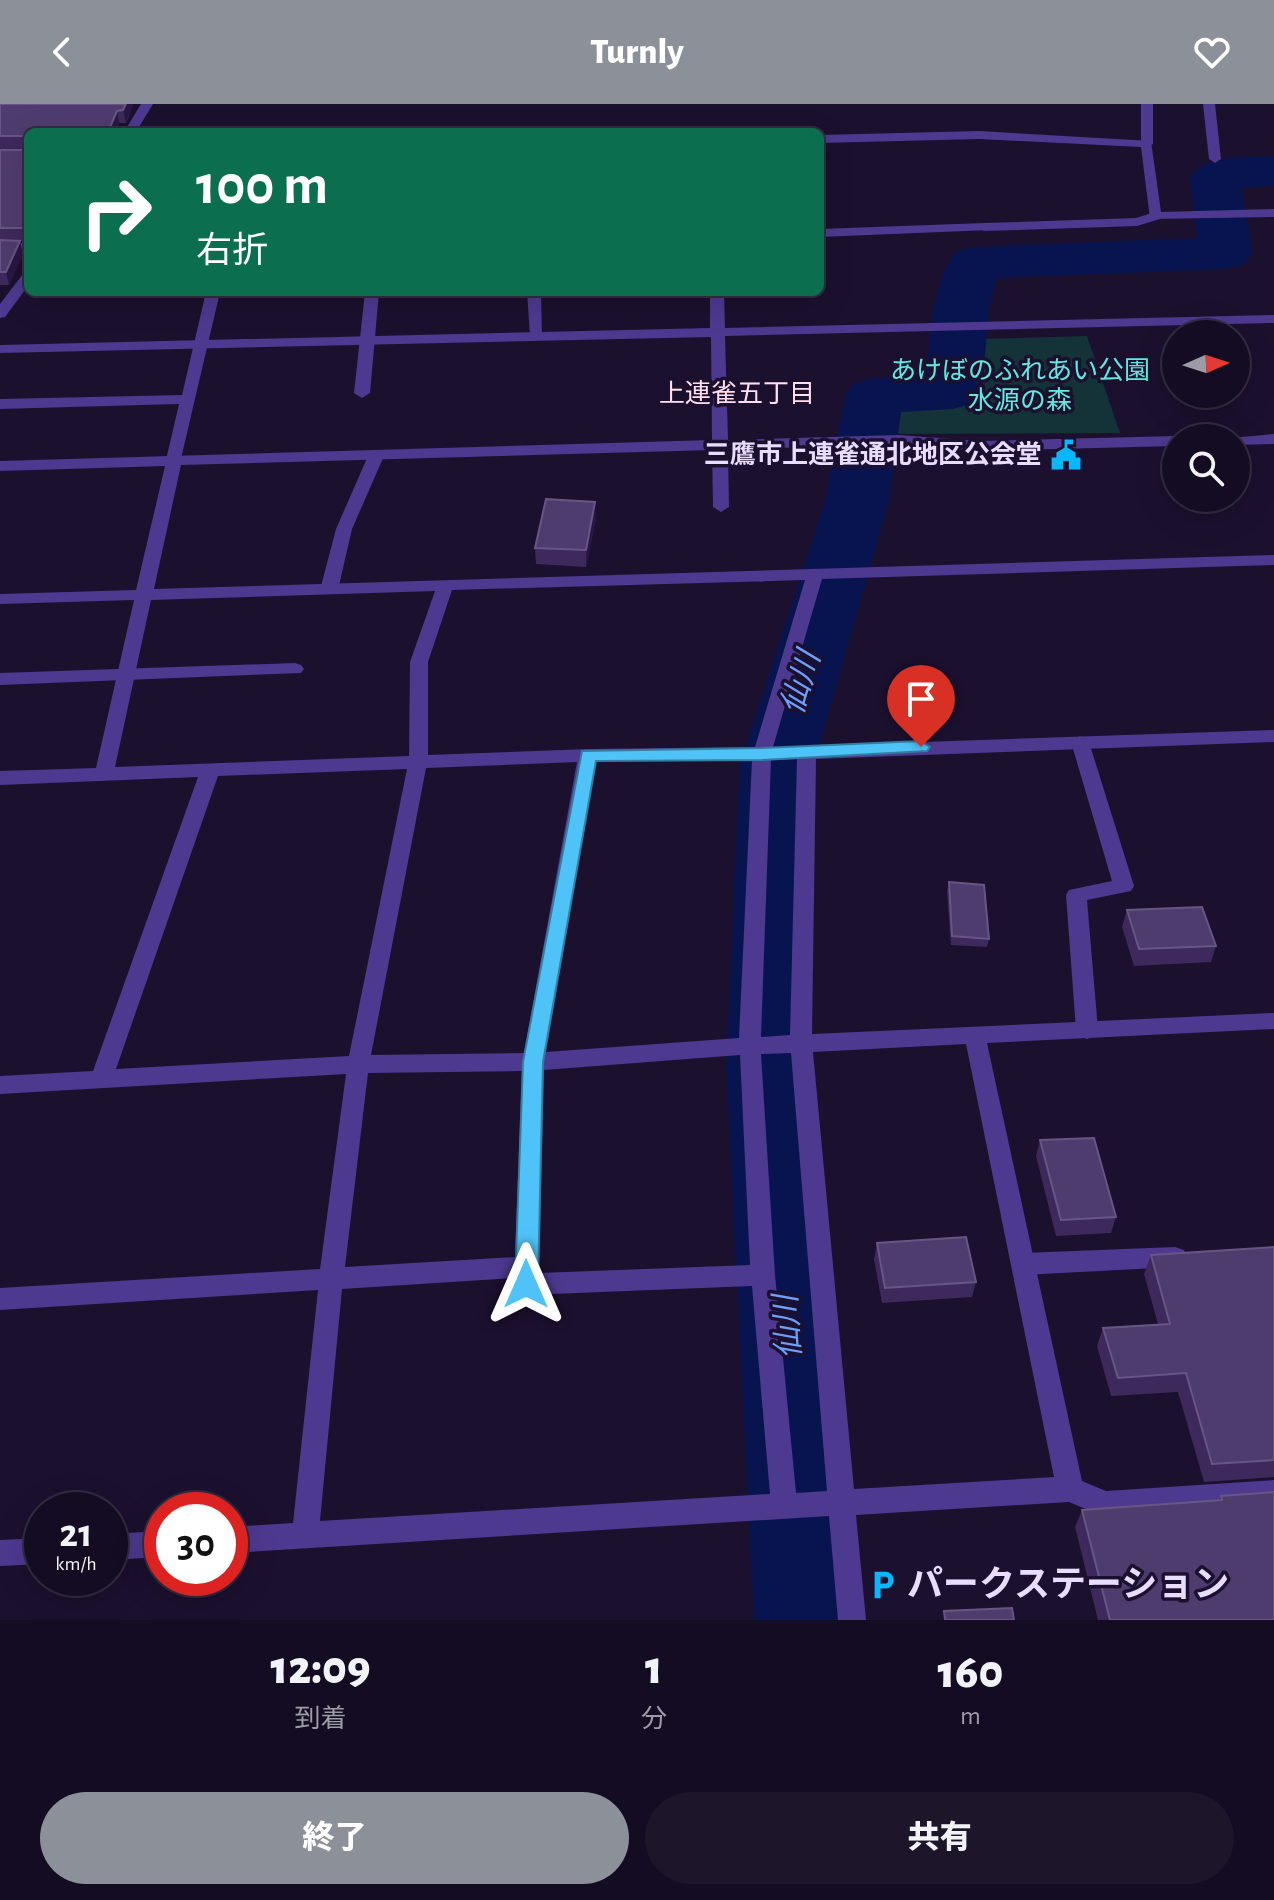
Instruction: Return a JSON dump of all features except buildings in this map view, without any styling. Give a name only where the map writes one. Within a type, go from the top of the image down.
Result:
[{"type":"street","points":[[132,128],[147,104]]},
{"type":"street","points":[[1147,104],[1147,144],[1155,216]]},
{"type":"street","points":[[1209,104],[1215,159]]},
{"type":"street","points":[[824,139],[979,135],[1147,144]]},
{"type":"street","points":[[824,233],[1137,222],[1155,216],[1274,213]]},
{"type":"street","points":[[0,247],[24,247]]},
{"type":"street","points":[[0,314],[24,282]]},
{"type":"street","points":[[104,773],[212,296]]},
{"type":"street","points":[[362,393],[372,296]]},
{"type":"street","points":[[534,296],[537,336]]},
{"type":"street","points":[[717,296],[721,507]]},
{"type":"street","points":[[0,349],[1274,319]]},
{"type":"street","points":[[0,404],[189,399]]},
{"type":"street","points":[[1250,440],[1274,439]]},
{"type":"street","points":[[0,466],[898,440],[981,446],[1162,441]]},
{"type":"street","points":[[329,590],[344,529],[376,456]]},
{"type":"street","points":[[0,599],[1274,560]]},
{"type":"street","points":[[784,1507],[763,1275],[750,1046],[762,754],[815,575]]},
{"type":"street","points":[[305,1536],[331,1279],[358,1064],[418,762],[419,662],[445,586]]},
{"type":"street","points":[[0,679],[295,669]]},
{"type":"street","points":[[1,781],[211,768],[588,755],[807,753],[1274,736]]},
{"type":"street","points":[[1080,742],[1124,886],[1076,895],[1087,1030]]},
{"type":"street","points":[[807,753],[801,1044],[852,1620]]},
{"type":"street","points":[[588,755],[533,1062],[526,1284],[763,1275]]},
{"type":"street","points":[[101,1079],[211,768]]},
{"type":"street","points":[[0,1085],[358,1064],[533,1062],[750,1046],[1274,1021]]},
{"type":"street","points":[[975,1036],[1070,1489]]},
{"type":"street","points":[[1023,1264],[1196,1256]]},
{"type":"street","points":[[0,1299],[525,1267]]},
{"type":"street","points":[[248,1539],[1070,1489],[1105,1504],[1274,1493]]},
{"type":"street","points":[[0,1553],[24,1552]]},
{"type":"green space","name":"あけぼのふれあい公園 水源の森","points":[[1087,336],[1120,433],[891,434],[899,397],[969,393],[980,339]]},
{"type":"waterway","name":"仙川","points":[[809,1620],[769,1070],[777,764],[857,501],[874,396],[953,391],[961,308],[974,263],[1226,253],[1214,177],[1274,171]]},
{"type":"place","name":"三鷹市上連雀通北地区公会堂","points":[[1066,455]]},
{"type":"place","name":"パークステーション","points":[[883,1585]]},
{"type":"district","name":"上連雀五丁目","points":[[737,394]]},
{"type":"route","points":[[526,1284],[533,1062],[588,755],[807,753],[921,747]]}]
